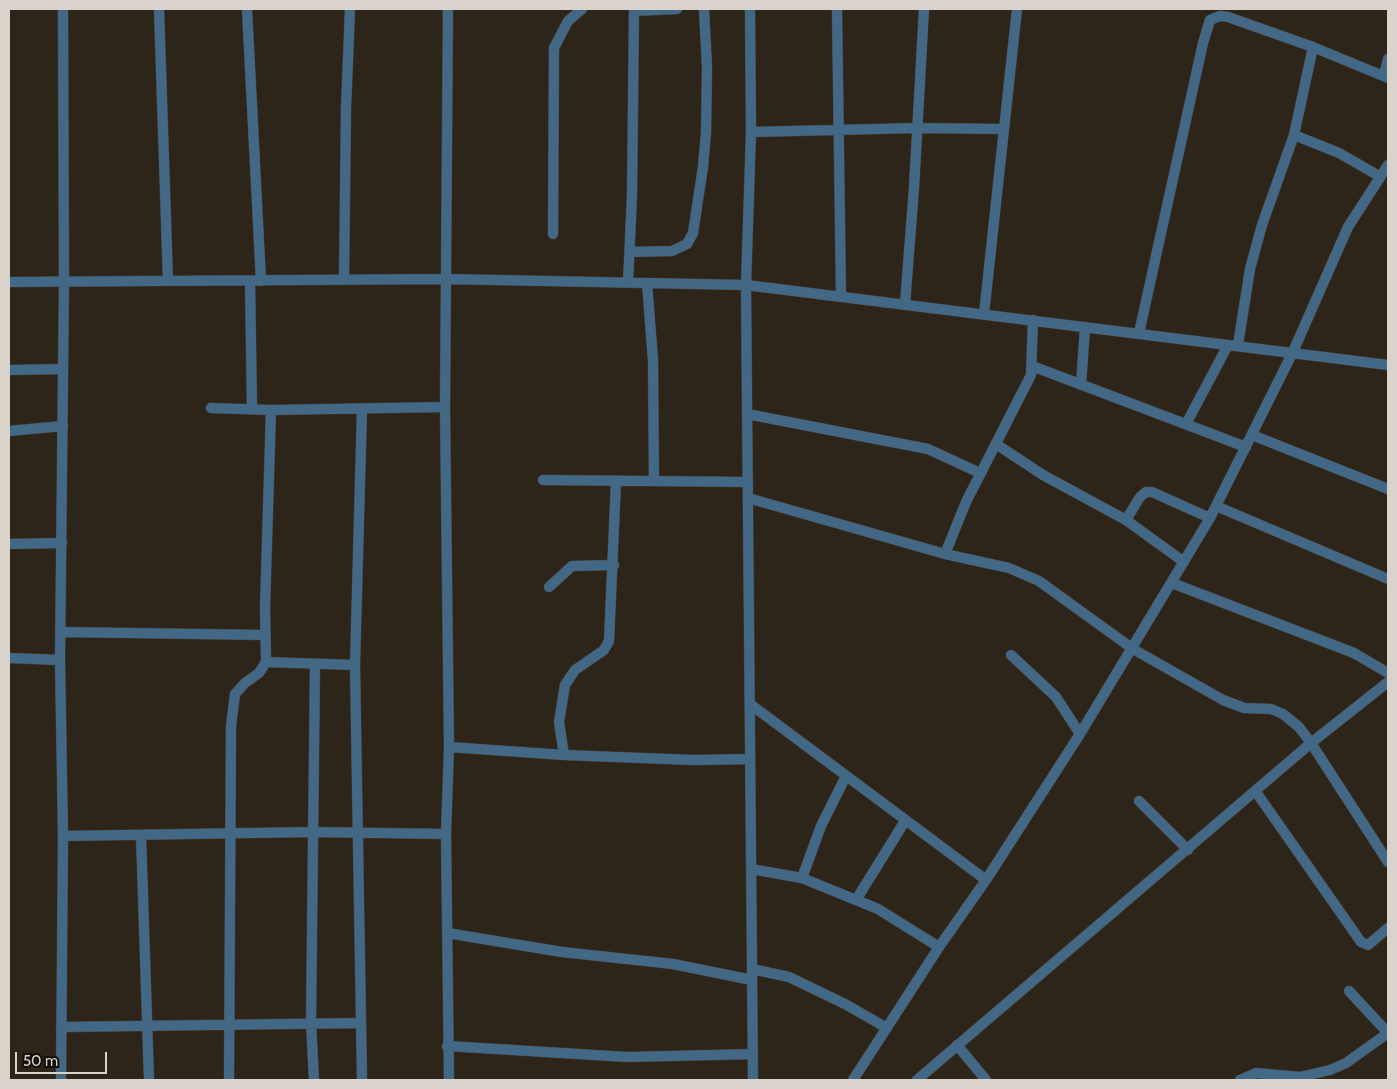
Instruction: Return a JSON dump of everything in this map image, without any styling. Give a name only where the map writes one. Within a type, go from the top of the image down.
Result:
[{"type":"street","points":[[61,1080],[63,836],[60,660],[64,368],[63,9]]},
{"type":"street","points":[[159,9],[168,282]]},
{"type":"street","points":[[247,9],[261,281]]},
{"type":"street","points":[[344,280],[346,108],[350,9]]},
{"type":"street","points":[[448,9],[445,406],[449,747],[446,834],[448,1080]]},
{"type":"street","points":[[553,234],[554,48],[568,21],[582,9]]},
{"type":"street","points":[[628,283],[634,10],[678,9]]},
{"type":"street","points":[[630,252],[672,251],[687,244],[693,233],[706,133],[707,67],[704,9]]},
{"type":"street","points":[[750,9],[750,132],[746,285],[754,1080]]},
{"type":"street","points":[[837,9],[841,297]]},
{"type":"street","points":[[905,304],[924,9]]},
{"type":"street","points":[[984,314],[1018,9]]},
{"type":"street","points":[[1139,333],[1203,43],[1213,13],[1313,47],[1386,77],[1388,59]]},
{"type":"street","points":[[1186,424],[1233,345],[1262,225],[1294,135],[1313,47]]},
{"type":"street","points":[[750,132],[917,128],[1004,129]]},
{"type":"street","points":[[1294,135],[1339,154],[1379,176]]},
{"type":"street","points":[[854,1080],[939,947],[986,880],[1080,734],[1210,518],[1292,354],[1348,227],[1379,176],[1388,165]]},
{"type":"street","points":[[9,282],[446,279],[746,285],[1388,365]]},
{"type":"street","points":[[250,281],[252,409]]},
{"type":"street","points":[[647,283],[653,360],[654,481]]},
{"type":"street","points":[[945,554],[952,532],[980,473],[1030,375],[1034,320]]},
{"type":"street","points":[[1081,385],[1085,327]]},
{"type":"street","points":[[1032,366],[1246,447]]},
{"type":"street","points":[[9,370],[64,368]]},
{"type":"street","points":[[211,408],[271,410],[445,406]]},
{"type":"street","points":[[362,409],[356,665],[362,1080]]},
{"type":"street","points":[[228,1080],[230,1024],[229,833],[233,699],[237,691],[260,673],[266,662],[265,635],[271,410]]},
{"type":"street","points":[[748,414],[928,448],[980,473]]},
{"type":"street","points":[[9,431],[63,426]]},
{"type":"street","points":[[1252,435],[1388,489]]},
{"type":"street","points":[[996,444],[1043,476],[1126,520],[1184,562]]},
{"type":"street","points":[[543,480],[748,482]]},
{"type":"street","points":[[564,755],[559,722],[565,685],[575,670],[607,646],[614,565],[616,481]]},
{"type":"street","points":[[1126,520],[1140,496],[1146,492],[1152,492],[1210,518]]},
{"type":"street","points":[[748,498],[945,554],[996,564],[1039,581],[1133,648],[1224,700],[1244,708],[1271,709],[1283,714],[1299,727],[1311,743],[1388,862]]},
{"type":"street","points":[[1216,506],[1388,579]]},
{"type":"street","points":[[9,544],[62,543]]},
{"type":"street","points":[[549,587],[572,566],[614,565]]},
{"type":"street","points":[[1172,582],[1354,653],[1388,673]]},
{"type":"street","points":[[61,632],[265,635]]},
{"type":"street","points":[[1010,655],[1056,697],[1080,734]]},
{"type":"street","points":[[9,658],[60,660]]},
{"type":"street","points":[[266,662],[356,665]]},
{"type":"street","points":[[314,1080],[311,1022],[315,664]]},
{"type":"street","points":[[917,1080],[1311,743],[1388,682]]},
{"type":"street","points":[[750,704],[986,880]]},
{"type":"street","points":[[449,747],[564,755],[694,760],[750,759]]},
{"type":"street","points":[[802,878],[821,826],[846,776]]},
{"type":"street","points":[[1256,792],[1361,942],[1368,945],[1388,928]]},
{"type":"street","points":[[1139,801],[1188,850]]},
{"type":"street","points":[[856,900],[906,821]]},
{"type":"street","points":[[63,836],[313,832],[446,834]]},
{"type":"street","points":[[140,835],[149,1080]]},
{"type":"street","points":[[751,869],[802,878],[878,909],[939,947]]},
{"type":"street","points":[[447,934],[562,952],[673,964],[752,980]]},
{"type":"street","points":[[752,969],[796,981],[845,1004],[887,1028]]},
{"type":"street","points":[[1240,1080],[1256,1073],[1302,1078],[1330,1070],[1346,1063],[1388,1033],[1349,991]]},
{"type":"street","points":[[61,1027],[311,1022],[361,1023]]},
{"type":"street","points":[[957,1045],[986,1080]]},
{"type":"street","points":[[447,1046],[627,1057],[753,1054]]}]
